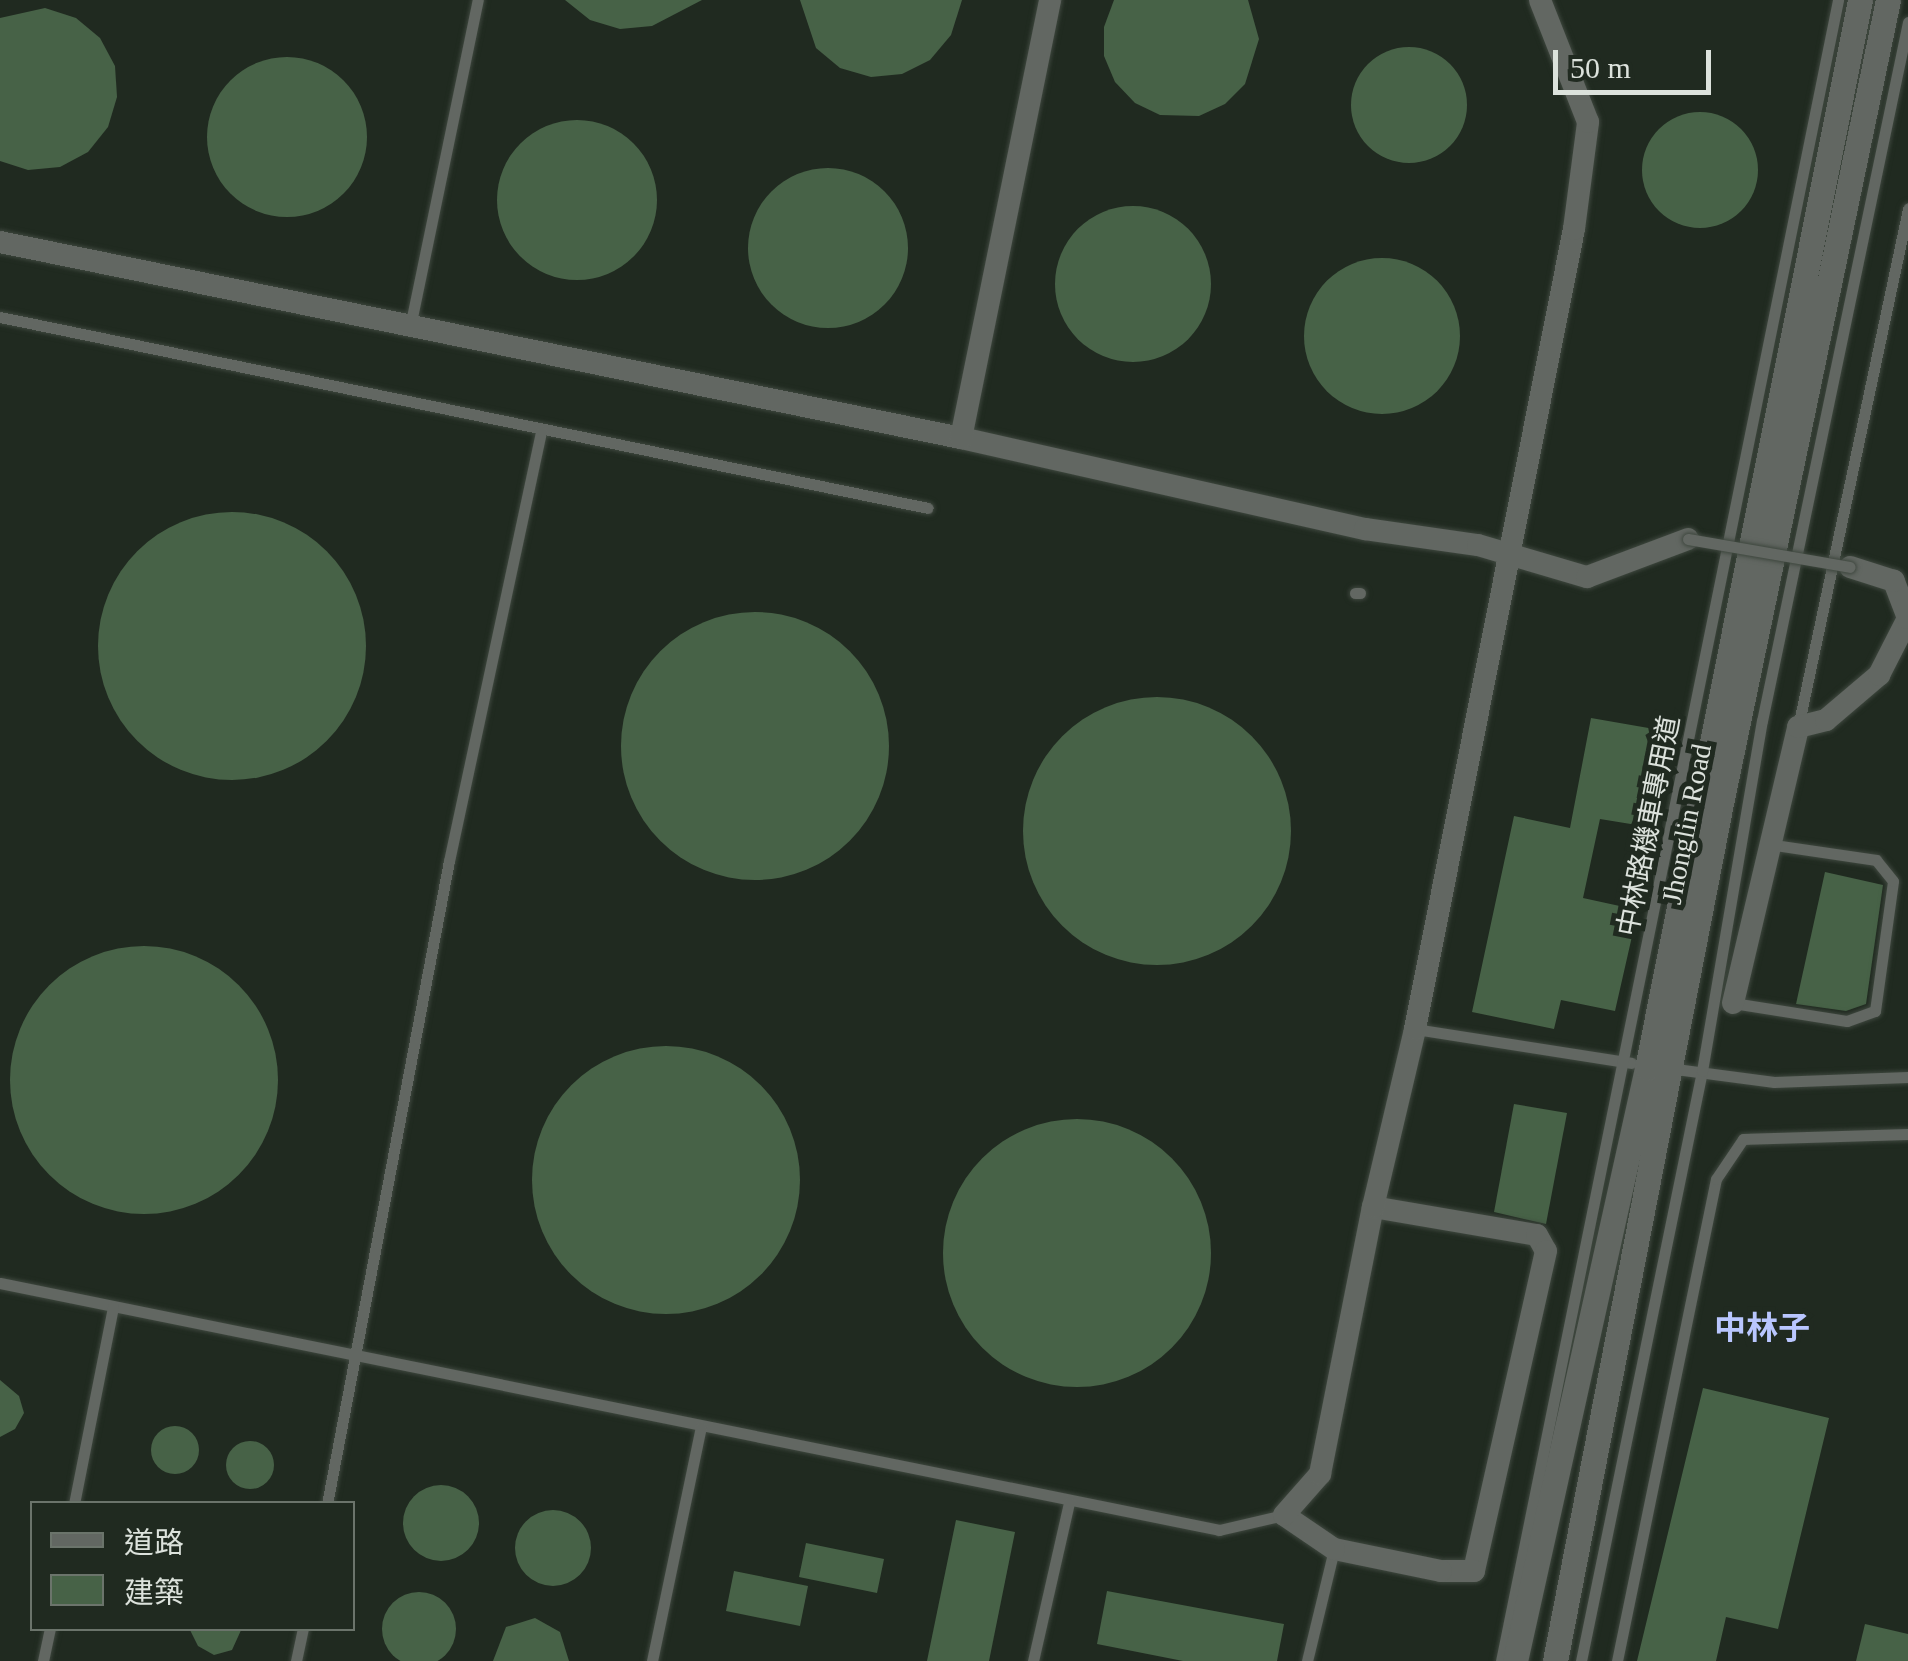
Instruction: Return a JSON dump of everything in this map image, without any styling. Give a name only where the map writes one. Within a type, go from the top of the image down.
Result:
[{"type":"street","points":[[961,438],[1050,0]]},
{"type":"street","points":[[1374,1208],[1537,1235],[1546,1251],[1474,1571],[1442,1571],[1334,1549],[1284,1515],[1320,1474],[1374,1208],[1415,1029],[1510,557],[1588,122],[1540,0]]},
{"type":"street","points":[[1515,1661],[1648,1066],[1860,0]]},
{"type":"street","name":"Jhonglin Road","points":[[1556,1661],[1648,1066],[1888,0]]},
{"type":"street","points":[[0,242],[961,438],[1587,577],[1688,540]]},
{"type":"street","points":[[1733,1003],[1767,844],[1798,727],[1826,720],[1879,675],[1908,618],[1894,580],[1850,567]]},
{"type":"lane","points":[[410,328],[478,0]]},
{"type":"lane","name":"中林路機車專用道","points":[[1500,1661],[1648,1066],[1838,0]]},
{"type":"lane","points":[[1581,1661],[1702,1071],[1762,721],[1908,22]]},
{"type":"lane","points":[[1798,727],[1908,209]]},
{"type":"lane","points":[[0,317],[541,432],[928,508]]},
{"type":"lane","points":[[327,1501],[352,1353],[541,432]]},
{"type":"lane","points":[[1688,540],[1850,567]]},
{"type":"lane","points":[[1733,1003],[1847,1021],[1876,1012],[1893,881],[1876,860],[1767,844]]},
{"type":"lane","points":[[1415,1029],[1774,1082],[1908,1077]]},
{"type":"lane","points":[[1617,1661],[1716,1179],[1744,1140],[1908,1134]]},
{"type":"lane","points":[[0,1283],[1219,1530],[1284,1515]]},
{"type":"lane","points":[[75,1501],[113,1307]]},
{"type":"lane","points":[[652,1661],[702,1427]]},
{"type":"lane","points":[[1034,1661],[1069,1502]]},
{"type":"lane","points":[[1307,1661],[1334,1549]]},
{"type":"lane","points":[[44,1661],[49,1631]]},
{"type":"lane","points":[[296,1661],[301,1631]]},
{"type":"building","points":[[565,0],[702,0],[652,26],[620,29],[590,20]]},
{"type":"building","points":[[800,0],[962,0],[951,35],[930,60],[902,74],[871,77],[840,68],[816,48]]},
{"type":"building","points":[[1114,0],[1248,0],[1259,39],[1245,84],[1225,104],[1199,116],[1160,115],[1135,103],[1115,82],[1104,56],[1104,27]]},
{"type":"building","points":[[45,8],[76,18],[100,38],[115,66],[117,97],[108,127],[88,152],[60,167],[28,170],[0,161],[0,18]]},
{"type":"building","points":[[1409,47],[1431,52],[1450,64],[1462,83],[1467,105],[1462,127],[1450,146],[1431,158],[1409,163],[1387,158],[1368,146],[1356,127],[1351,105],[1356,83],[1368,64],[1387,52]]},
{"type":"building","points":[[287,57],[318,63],[344,80],[361,106],[367,137],[361,168],[344,194],[318,211],[287,217],[256,211],[230,194],[213,168],[207,137],[213,106],[230,80],[256,63]]},
{"type":"building","points":[[1700,112],[1722,117],[1741,129],[1753,148],[1758,170],[1753,192],[1741,211],[1722,223],[1700,228],[1678,223],[1659,211],[1647,192],[1642,170],[1647,148],[1659,129],[1678,117]]},
{"type":"building","points":[[577,120],[608,126],[634,143],[651,169],[657,200],[651,231],[634,257],[608,274],[577,280],[546,274],[520,257],[503,231],[497,200],[503,169],[520,143],[546,126]]},
{"type":"building","points":[[828,168],[859,174],[885,191],[902,217],[908,248],[902,279],[885,305],[859,322],[828,328],[797,322],[771,305],[754,279],[748,248],[754,217],[771,191],[797,174]]},
{"type":"building","points":[[1133,206],[1163,212],[1188,229],[1205,254],[1211,284],[1205,314],[1188,339],[1163,356],[1133,362],[1103,356],[1078,339],[1061,314],[1055,284],[1061,254],[1078,229],[1103,212]]},
{"type":"building","points":[[1382,258],[1412,264],[1437,281],[1454,306],[1460,336],[1454,366],[1437,391],[1412,408],[1382,414],[1352,408],[1327,391],[1310,366],[1304,336],[1310,306],[1327,281],[1352,264]]},
{"type":"building","points":[[232,512],[283,523],[327,551],[355,595],[366,646],[355,697],[327,741],[283,769],[232,780],[181,769],[137,741],[109,697],[98,646],[109,595],[137,551],[181,523]]},
{"type":"building","points":[[755,612],[806,622],[850,651],[879,695],[889,746],[879,797],[850,841],[806,870],[755,880],[704,870],[660,841],[631,797],[621,746],[631,695],[660,651],[704,622]]},
{"type":"building","points":[[1157,697],[1208,707],[1252,736],[1281,780],[1291,831],[1281,882],[1252,926],[1208,955],[1157,965],[1106,955],[1062,926],[1033,882],[1023,831],[1033,780],[1062,736],[1106,707]]},
{"type":"building","points":[[1591,718],[1660,730],[1643,826],[1600,819],[1583,898],[1638,910],[1615,1011],[1561,1000],[1554,1029],[1472,1012],[1514,816],[1570,828]]},
{"type":"building","points":[[1825,872],[1883,885],[1866,1004],[1846,1011],[1796,1004]]},
{"type":"building","points":[[144,946],[195,956],[239,985],[268,1029],[278,1080],[268,1131],[239,1175],[195,1204],[144,1214],[93,1204],[49,1175],[20,1131],[10,1080],[20,1029],[49,985],[93,956]]},
{"type":"building","points":[[666,1046],[717,1057],[761,1085],[789,1129],[800,1180],[789,1231],[761,1275],[717,1303],[666,1314],[615,1303],[571,1275],[543,1231],[532,1180],[543,1129],[571,1085],[615,1057]]},
{"type":"building","points":[[1514,1104],[1567,1113],[1546,1224],[1494,1212]]},
{"type":"building","points":[[1077,1119],[1128,1130],[1172,1158],[1200,1202],[1211,1253],[1200,1304],[1172,1348],[1128,1376],[1077,1387],[1026,1376],[982,1348],[954,1304],[943,1253],[954,1202],[982,1158],[1026,1130]]},
{"type":"building","points":[[0,1380],[19,1396],[24,1413],[15,1429],[0,1437]]},
{"type":"building","points":[[1703,1388],[1829,1418],[1778,1629],[1726,1617],[1716,1661],[1637,1661]]},
{"type":"building","points":[[175,1426],[192,1433],[199,1450],[192,1467],[175,1474],[158,1467],[151,1450],[158,1433]]},
{"type":"building","points":[[250,1441],[267,1448],[274,1465],[267,1482],[250,1489],[233,1482],[226,1465],[233,1448]]},
{"type":"building","points":[[441,1485],[468,1496],[479,1523],[468,1550],[441,1561],[414,1550],[403,1523],[414,1496]]},
{"type":"building","points":[[553,1510],[580,1521],[591,1548],[580,1575],[553,1586],[526,1575],[515,1548],[526,1521]]},
{"type":"building","points":[[956,1520],[1015,1532],[989,1661],[927,1661]]},
{"type":"building","points":[[806,1543],[884,1559],[877,1593],[799,1577]]},
{"type":"building","points":[[734,1571],[808,1586],[800,1626],[726,1611]]},
{"type":"building","points":[[1107,1591],[1284,1624],[1277,1661],[1183,1661],[1097,1644]]},
{"type":"building","points":[[405,1595],[433,1595],[453,1615],[453,1643],[434,1662],[404,1662],[385,1643],[385,1615]]},
{"type":"building","points":[[535,1618],[560,1632],[569,1661],[493,1661],[506,1627]]},
{"type":"building","points":[[1865,1624],[1908,1634],[1908,1661],[1856,1661]]},
{"type":"building","points":[[190,1631],[241,1631],[232,1650],[214,1655],[198,1646]]},
{"type":"district","name":"中林子","points":[[1762,1328]]}]
